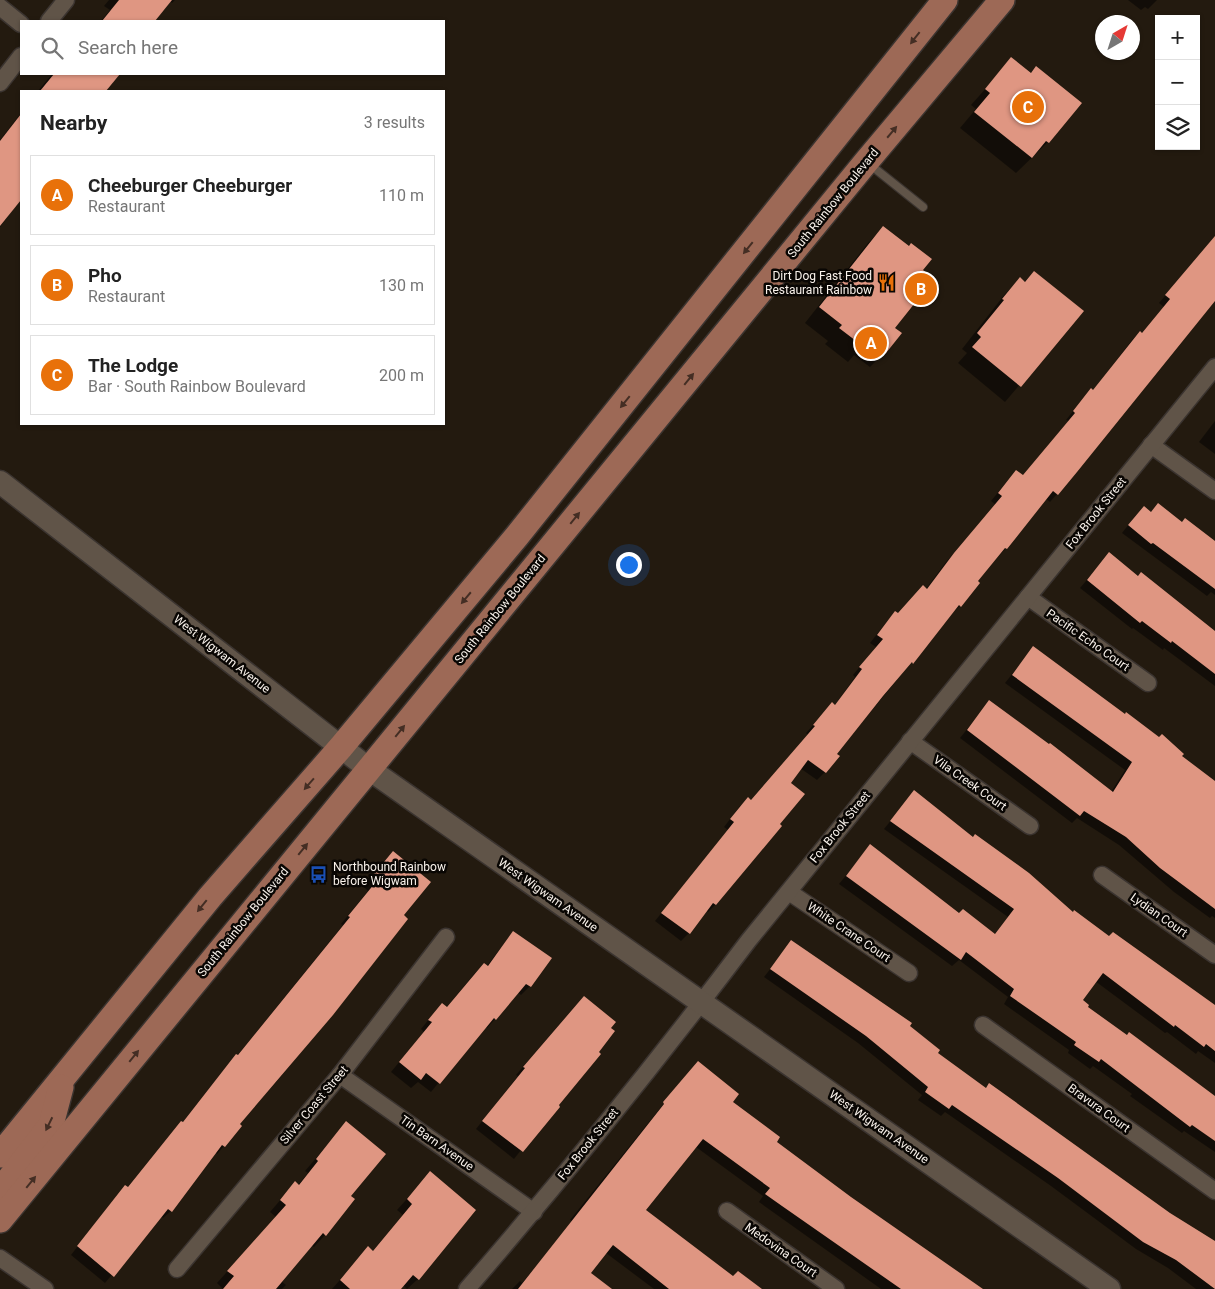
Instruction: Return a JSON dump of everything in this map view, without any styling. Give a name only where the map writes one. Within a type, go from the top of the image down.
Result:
[{"type":"main road","points":[[0,1155],[210,897],[341,747],[518,536],[945,0]]},
{"type":"main road","name":"South Rainbow Boulevard","points":[[0,1220],[767,282],[1002,0]]},
{"type":"main road","points":[[767,282],[766,265],[769,251],[776,236],[808,196],[860,107]]},
{"type":"main road","points":[[637,442],[670,369],[715,312],[717,308],[715,290]]},
{"type":"main road","points":[[0,1191],[51,1125],[63,1077]]},
{"type":"street","points":[[50,20],[66,0]]},
{"type":"street","points":[[0,8],[20,23]]},
{"type":"street","points":[[0,83],[20,57]]},
{"type":"street","name":"Fox Brook Street","points":[[467,1289],[534,1212],[702,1003],[788,892],[1215,367]]},
{"type":"street","points":[[1151,445],[1215,491]]},
{"type":"street","name":"West Wigwam Avenue","points":[[0,482],[369,769],[1103,1287]]},
{"type":"street","name":"Pacific Echo Court","points":[[1028,597],[1148,682]]},
{"type":"street","name":"Vila Creek Court","points":[[910,741],[1030,826]]},
{"type":"street","name":"Lydian Court","points":[[1102,875],[1215,955]]},
{"type":"street","name":"White Crane Court","points":[[788,892],[910,973]]},
{"type":"street","name":"Silver Coast Street","points":[[177,1269],[340,1074],[446,937]]},
{"type":"street","name":"Bravura Court","points":[[984,1025],[1215,1191]]},
{"type":"street","name":"Tin Barn Avenue","points":[[340,1074],[534,1212]]},
{"type":"street","name":"Medovina Court","points":[[727,1211],[836,1289]]},
{"type":"street","points":[[0,1258],[45,1289]]},
{"type":"lane","points":[[866,162],[923,207]]},
{"type":"building","points":[[119,0],[172,0],[156,20],[103,20]]},
{"type":"building","points":[[1011,57],[1031,73],[1036,66],[1082,103],[1049,143],[1046,141],[1032,158],[974,112],[990,93],[985,89]]},
{"type":"building","points":[[53,75],[119,75],[107,90],[41,90]]},
{"type":"building","points":[[20,115],[20,201],[0,226],[0,141]]},
{"type":"building","points":[[883,226],[909,246],[911,243],[932,259],[923,270],[934,279],[895,328],[902,333],[886,353],[870,340],[864,347],[839,328],[842,325],[819,307]]},
{"type":"building","points":[[1215,236],[1215,301],[1077,472],[1058,495],[1053,491],[1007,549],[1005,548],[978,581],[980,583],[961,607],[959,605],[913,664],[912,662],[883,696],[837,754],[840,756],[826,773],[808,760],[791,783],[805,794],[780,824],[782,826],[716,905],[713,903],[690,934],[661,913],[734,822],[730,819],[748,797],[751,800],[815,726],[813,725],[832,702],[835,705],[862,669],[859,667],[883,639],[877,635],[895,611],[898,613],[923,585],[927,589],[954,553],[1002,496],[998,493],[1016,470],[1023,475],[1075,413],[1073,411],[1091,388],[1093,390],[1140,331],[1142,333],[1170,299],[1165,295]]},
{"type":"building","points":[[1034,271],[1084,311],[1021,387],[972,347],[981,337],[977,333],[1004,300],[1002,299],[1020,277],[1025,282]]},
{"type":"building","points":[[1158,503],[1182,522],[1185,518],[1215,541],[1215,589],[1153,543],[1151,544],[1128,525],[1144,506],[1151,512]]},
{"type":"building","points":[[1109,552],[1138,576],[1141,572],[1215,631],[1215,674],[1172,641],[1171,643],[1142,621],[1140,623],[1087,580]]},
{"type":"building","points":[[1033,646],[1125,714],[1126,712],[1159,737],[1162,734],[1184,754],[1182,756],[1215,781],[1215,909],[1160,868],[1126,837],[1084,811],[1080,816],[967,730],[989,700],[1050,743],[1113,792],[1132,762],[1012,675]]},
{"type":"building","points":[[914,790],[973,837],[975,834],[1029,873],[1073,912],[1074,910],[1109,936],[1113,932],[1215,1005],[1215,1051],[1206,1044],[1204,1047],[1175,1025],[1174,1027],[1103,973],[1083,1000],[1089,1005],[1088,1007],[1127,1035],[1129,1032],[1215,1096],[1215,1141],[1192,1125],[1190,1127],[1101,1059],[1099,1062],[1074,1045],[1076,1042],[1010,996],[1014,989],[966,952],[961,960],[846,876],[870,844],[959,913],[963,909],[995,934],[1014,909],[890,821]]},
{"type":"building","points":[[393,851],[431,882],[404,915],[408,919],[333,1015],[240,1124],[242,1126],[225,1147],[222,1145],[172,1212],[168,1209],[114,1277],[77,1246],[125,1185],[128,1187],[181,1121],[183,1122],[236,1054],[238,1055],[350,917],[348,916],[375,883],[370,879]]},
{"type":"building","points":[[513,931],[552,958],[531,987],[526,984],[496,1020],[494,1018],[440,1084],[426,1073],[421,1080],[399,1062],[432,1022],[428,1020],[442,1003],[447,1007],[484,963],[488,966]]},
{"type":"building","points":[[791,940],[912,1023],[910,1026],[940,1050],[938,1053],[986,1088],[989,1083],[1170,1213],[1215,1241],[1215,1289],[1176,1260],[1143,1242],[1058,1178],[952,1105],[949,1109],[925,1092],[928,1087],[866,1036],[770,969]]},
{"type":"building","points":[[584,996],[616,1022],[611,1028],[615,1031],[599,1052],[601,1054],[523,1152],[482,1121],[525,1068],[523,1067]]},
{"type":"building","points":[[698,1061],[739,1094],[733,1102],[780,1137],[777,1142],[851,1197],[983,1289],[901,1289],[765,1194],[770,1188],[703,1139],[646,1210],[733,1276],[738,1271],[762,1289],[669,1289],[613,1245],[591,1273],[612,1289],[518,1289],[664,1104],[663,1102]]},
{"type":"building","points":[[346,1121],[386,1154],[351,1196],[355,1199],[326,1236],[323,1233],[276,1289],[223,1289],[234,1276],[227,1271],[286,1205],[280,1200],[295,1181],[299,1185],[318,1161],[316,1159]]},
{"type":"building","points":[[430,1171],[476,1210],[419,1280],[413,1275],[401,1289],[350,1289],[340,1280],[368,1246],[373,1251],[412,1204],[407,1199]]},
{"type":"place","name":"The Lodge","points":[[1028,107]]},
{"type":"place","name":"Dirt Dog Fast Food Restaurant Rainbow","points":[[886,283]]},
{"type":"place","name":"Pho","points":[[921,289]]},
{"type":"place","name":"Cheeburger Cheeburger","points":[[871,343]]},
{"type":"place","name":"Northbound Rainbow before Wigwam","points":[[319,874]]}]
